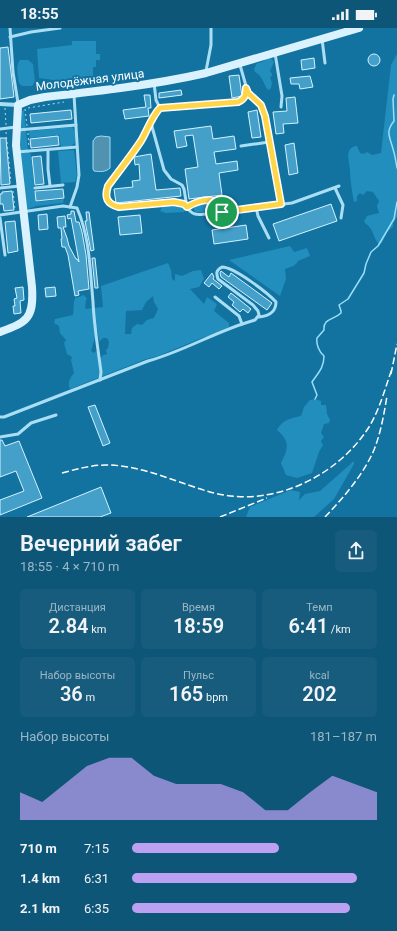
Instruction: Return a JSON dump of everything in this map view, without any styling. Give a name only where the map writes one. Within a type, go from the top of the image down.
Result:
[{"type":"street","name":"Молодёжная улица","points":[[22,107],[30,100],[74,97],[206,73],[359,28]]},
{"type":"street","points":[[0,104],[22,107],[16,129],[20,186],[20,212],[32,287],[32,305],[26,319],[21,324],[0,332]]},
{"type":"lane","points":[[10,28],[13,72],[22,107]]},
{"type":"lane","points":[[10,37],[31,32],[60,28]]},
{"type":"lane","points":[[206,73],[211,45],[211,28]]},
{"type":"lane","points":[[322,39],[325,63]]},
{"type":"lane","points":[[275,52],[282,96],[281,107]]},
{"type":"lane","points":[[239,63],[248,93],[261,105],[265,116],[281,204]]},
{"type":"lane","points":[[154,83],[156,100],[160,108]]},
{"type":"lane","points":[[187,207],[184,204],[174,202],[119,207],[112,205],[108,201],[106,192],[108,186],[132,155],[160,108],[238,102],[245,97],[246,88]]},
{"type":"lane","points":[[70,207],[77,187],[79,175],[74,97]]},
{"type":"lane","points":[[151,124],[164,170],[171,179],[182,185],[187,207],[190,212],[194,214],[292,203],[339,186]]},
{"type":"lane","points":[[0,129],[76,125]]},
{"type":"lane","points":[[241,146],[270,142]]},
{"type":"lane","points":[[17,152],[77,148]]},
{"type":"lane","points":[[48,150],[50,186]]},
{"type":"lane","points":[[35,188],[63,185]]},
{"type":"lane","points":[[0,188],[20,186]]},
{"type":"lane","points":[[335,188],[343,206],[342,218]]},
{"type":"lane","points":[[187,207],[198,202],[214,200],[222,212]]},
{"type":"lane","points":[[256,207],[258,216],[269,238]]},
{"type":"lane","points":[[0,215],[36,209],[77,208],[84,229],[91,270],[93,303],[101,372],[100,380]]},
{"type":"lane","points":[[0,218],[5,255]]},
{"type":"lane","points":[[0,417],[4,417],[197,343],[216,334],[255,320],[259,317],[264,317],[273,312],[276,302],[257,286],[226,267],[219,269],[216,274],[218,279],[256,307],[259,317]]},
{"type":"lane","points":[[215,297],[239,316],[242,324]]},
{"type":"lane","points":[[0,437],[18,434],[31,423],[56,415]]},
{"type":"path","points":[[22,107],[74,97]]},
{"type":"path","points":[[6,104],[4,109],[12,187],[20,212]]},
{"type":"shaded area","points":[[72,41],[96,41],[96,54],[100,54],[100,60],[96,60],[96,67],[93,67],[93,81],[87,82],[86,85],[58,86],[54,80],[39,78],[37,49],[72,45]]},
{"type":"shaded area","points":[[397,54],[397,217],[393,223],[393,227],[387,232],[382,243],[379,244],[372,231],[364,221],[367,216],[379,213],[377,206],[379,201],[373,192],[367,191],[363,195],[360,193],[357,196],[357,201],[354,202],[348,156],[350,149],[357,146],[360,153],[364,154],[367,152],[372,155],[381,153],[391,65]]},
{"type":"shaded area","points":[[270,57],[274,62],[270,71],[272,74],[270,77],[272,83],[269,90],[254,69],[257,63]]},
{"type":"shaded area","points":[[20,60],[28,60],[33,64],[35,82],[32,86],[22,86],[19,83],[17,68]]},
{"type":"shaded area","points":[[24,110],[28,151],[31,155],[36,202],[64,199],[63,203],[36,206],[28,209],[26,207],[19,139],[21,111]]},
{"type":"shaded area","points":[[72,127],[75,133],[75,143],[71,146],[61,147],[59,135],[30,138],[29,131]]},
{"type":"shaded area","points":[[96,137],[110,137],[110,168],[98,172],[94,171],[93,169],[93,141]]},
{"type":"shaded area","points":[[74,150],[77,175],[75,182],[61,183],[58,151]]},
{"type":"shaded area","points":[[204,202],[214,203],[220,210],[195,212],[193,207]]},
{"type":"shaded area","points":[[177,204],[184,207],[184,212],[166,213],[160,211],[163,206]]},
{"type":"shaded area","points":[[290,246],[294,252],[307,248],[310,256],[285,269],[286,279],[280,296],[229,260]]},
{"type":"shaded area","points":[[168,263],[171,270],[172,279],[175,281],[175,274],[182,276],[193,271],[201,270],[204,279],[199,287],[190,289],[204,304],[207,297],[217,304],[214,311],[229,323],[229,327],[158,356],[146,359],[70,389],[69,381],[74,373],[71,360],[72,357],[67,354],[64,343],[66,340],[60,333],[59,326],[54,323],[55,319],[73,315],[75,298],[84,295],[87,299],[85,309],[103,307],[101,286]],"holes":[[[153,296],[154,302],[158,309],[154,318],[147,320],[142,325],[137,324],[132,328],[131,334],[125,334],[126,311],[142,310],[146,302]],[[97,329],[99,340],[100,341],[103,338],[107,338],[109,342],[106,350],[107,354],[103,355],[101,358],[99,353],[96,351],[94,353],[91,351]]]},
{"type":"shaded area","points":[[315,399],[321,401],[321,405],[326,405],[327,414],[330,420],[329,423],[324,424],[321,433],[324,437],[321,441],[323,445],[312,473],[297,478],[286,475],[281,463],[287,450],[287,446],[285,438],[277,430],[284,422],[301,416],[304,407],[310,400]]},
{"type":"shaded area","points":[[354,461],[354,464],[334,499],[314,517],[246,517],[250,507],[291,490],[300,492],[299,500],[305,494],[320,491]]},
{"type":"building","points":[[8,47],[14,97],[0,99],[0,48]]},
{"type":"building","points":[[372,54],[376,54],[380,60],[376,66],[372,66],[368,62],[368,58]]},
{"type":"building","points":[[314,58],[315,68],[302,70],[301,60]]},
{"type":"building","points":[[239,75],[242,96],[232,98],[229,76]]},
{"type":"building","points":[[310,76],[313,87],[300,89],[299,84],[291,84],[290,78]]},
{"type":"building","points":[[181,90],[182,95],[159,98],[159,93]]},
{"type":"building","points":[[144,95],[150,95],[151,108],[148,108],[149,116],[125,119],[123,110],[146,107]]},
{"type":"building","points":[[295,97],[298,123],[283,124],[284,133],[276,134],[273,112],[287,111],[286,98]]},
{"type":"building","points":[[71,110],[72,119],[31,123],[30,114]]},
{"type":"building","points":[[257,110],[261,137],[252,138],[248,112]]},
{"type":"building","points":[[211,126],[213,139],[234,136],[236,149],[214,152],[216,164],[237,161],[238,170],[219,173],[222,195],[189,199],[185,169],[198,167],[193,135],[185,136],[187,146],[177,148],[174,131]]},
{"type":"building","points":[[58,136],[59,145],[31,148],[30,139]]},
{"type":"building","points":[[0,138],[6,138],[10,184],[1,185]]},
{"type":"building","points":[[294,143],[298,173],[289,175],[285,145]]},
{"type":"building","points":[[151,154],[156,190],[180,188],[181,196],[116,203],[114,189],[133,187],[132,181],[140,180],[139,164],[135,165],[134,157]]},
{"type":"building","points":[[41,156],[44,184],[35,185],[32,157]]},
{"type":"building","points":[[63,189],[64,198],[36,201],[35,191]]},
{"type":"building","points":[[12,191],[14,210],[4,211],[3,204],[0,204],[0,194],[2,194],[2,192]]},
{"type":"building","points":[[331,204],[337,221],[279,241],[273,224]]},
{"type":"building","points":[[71,211],[74,211],[76,222],[79,222],[82,232],[89,289],[78,291],[79,295],[75,296],[68,255],[65,247],[62,247],[61,228],[58,228],[57,217],[65,216],[66,227],[63,227],[69,246],[79,262],[71,218],[68,219],[67,215],[71,214]]},
{"type":"building","points":[[86,212],[89,212],[94,250],[91,251],[85,221],[87,221]]},
{"type":"building","points":[[47,214],[48,229],[39,230],[38,215]]},
{"type":"building","points":[[140,215],[142,233],[120,235],[118,217]]},
{"type":"building","points":[[15,221],[18,251],[8,253],[5,222]]},
{"type":"building","points":[[246,225],[248,239],[214,244],[212,230]]},
{"type":"building","points":[[92,258],[95,258],[98,288],[95,288]]},
{"type":"building","points":[[221,271],[229,277],[231,273],[272,303],[267,310],[221,277]]},
{"type":"building","points":[[212,273],[214,277],[213,279],[222,286],[219,289],[212,283],[209,287],[204,283]]},
{"type":"building","points":[[23,287],[24,300],[20,301],[21,313],[14,314],[14,299],[17,298],[15,288]]},
{"type":"building","points":[[55,287],[56,296],[46,297],[45,288]]},
{"type":"building","points":[[231,293],[251,309],[248,313],[243,309],[240,312],[232,305],[234,302],[228,297]]},
{"type":"building","points":[[95,405],[110,443],[103,446],[88,407]]},
{"type":"building","points":[[0,440],[2,440],[5,446],[19,441],[42,498],[0,515],[0,500],[24,491],[16,471],[0,477]]},
{"type":"building","points":[[101,487],[111,513],[100,517],[27,517]]},
{"type":"waterway","points":[[394,95],[394,121],[391,125],[389,135],[397,168]]},
{"type":"waterway","points":[[315,399],[317,395],[312,382],[322,367],[324,360],[324,356],[318,348],[317,338],[324,330],[325,323],[341,313],[339,305],[348,299],[364,273],[371,252],[378,246],[394,219],[397,202]]},
{"type":"railway","points":[[391,374],[397,344]]},
{"type":"railway","points":[[62,473],[95,466],[120,466],[148,471],[214,493],[236,497],[258,496],[280,492],[321,474],[339,461],[356,445],[373,420],[392,369]]},
{"type":"railway","points":[[325,517],[339,502],[370,459],[379,436],[387,396]]},
{"type":"railway","points":[[220,517],[267,498]]},
{"type":"route","points":[[246,88],[248,93],[261,105],[265,116],[281,204],[222,212],[221,208],[214,200],[194,203],[187,207],[180,202],[174,202],[119,207],[112,205],[108,201],[106,192],[108,186],[132,155],[160,108],[238,102],[245,97],[246,88]]}]
